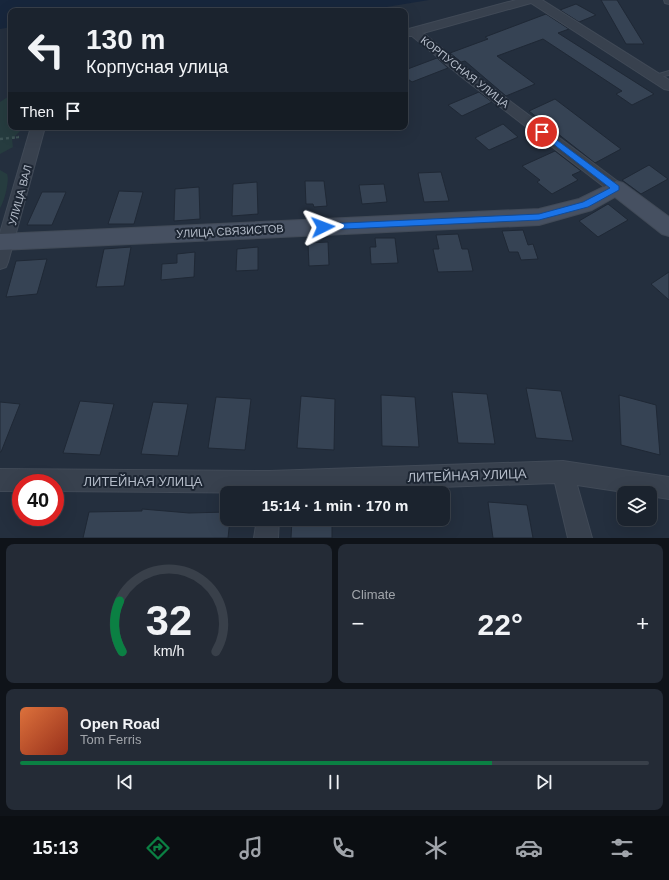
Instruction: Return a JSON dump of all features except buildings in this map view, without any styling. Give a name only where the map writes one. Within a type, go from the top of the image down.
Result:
[{"type":"street","points":[[410,33],[528,0]]},
{"type":"street","points":[[534,0],[669,86]]},
{"type":"street","name":"КОРПУСНАЯ УЛИЦА","points":[[410,33],[669,228]]},
{"type":"street","name":"УЛИЦА ВАЛ","points":[[0,262],[3,242],[37,130]]},
{"type":"street","name":"УЛИЦА СВЯЗИСТОВ","points":[[3,242],[539,217],[585,204],[616,188]]},
{"type":"street","points":[[563,472],[580,538]]},
{"type":"street","name":"ЛИТЕЙНАЯ УЛИЦА","points":[[307,486],[563,472],[669,488]]},
{"type":"street","name":"ЛИТЕЙНАЯ УЛИЦА","points":[[0,480],[220,487]]},
{"type":"street","points":[[266,538],[267,526]]},
{"type":"lane","points":[[655,76],[669,73]]},
{"type":"green space","points":[[8,97],[8,130],[21,130],[12,139],[13,147],[0,154],[0,102]]},
{"type":"green space","points":[[0,170],[7,174],[8,181],[5,196],[0,208]]},
{"type":"water","points":[[0,0],[429,0],[380,8],[8,8],[8,28],[0,29]]},
{"type":"route","points":[[323,227],[539,217],[585,204],[616,188],[542,132]]}]
